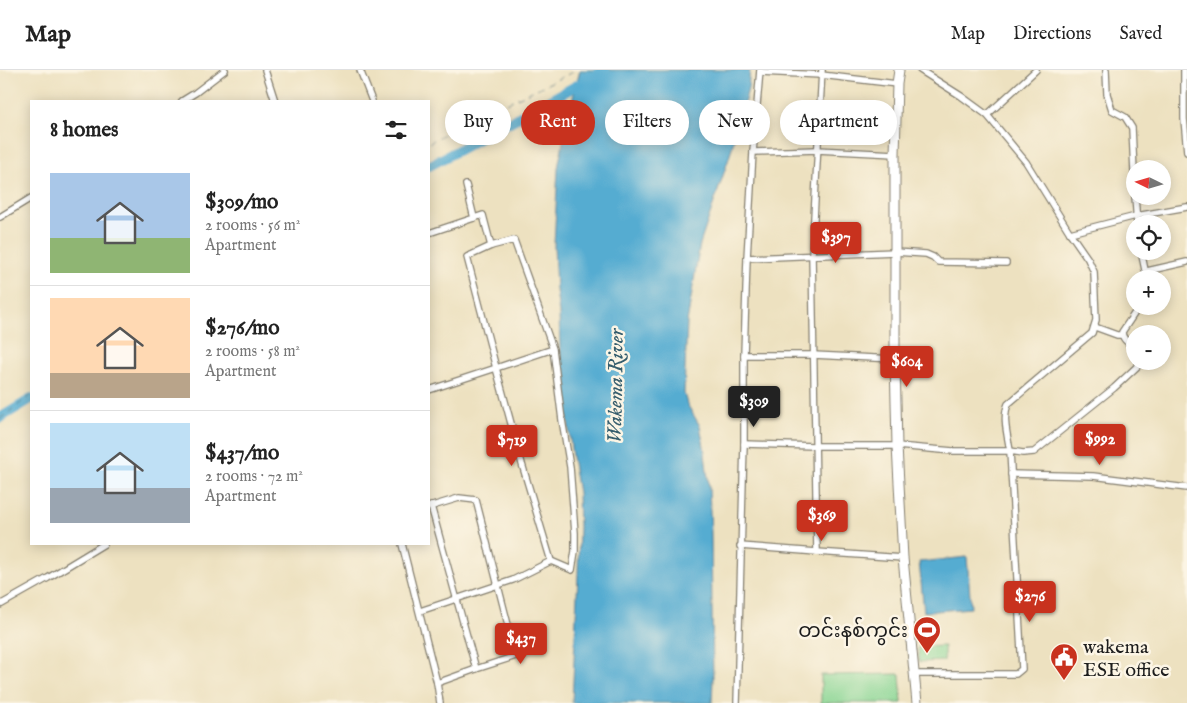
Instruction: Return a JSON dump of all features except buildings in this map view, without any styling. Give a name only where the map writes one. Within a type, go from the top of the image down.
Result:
[{"type":"street","points":[[184,100],[195,94],[225,70]]},
{"type":"street","points":[[264,70],[275,100]]},
{"type":"street","points":[[360,70],[372,100]]},
{"type":"street","points":[[899,70],[895,154],[896,446],[903,558],[917,703]]},
{"type":"street","points":[[914,674],[1016,674],[1022,669],[1006,409],[1008,404],[1092,333],[1096,320],[1094,272],[1088,259],[1026,162],[987,115],[920,70]]},
{"type":"street","points":[[987,115],[1036,70]]},
{"type":"street","points":[[1106,70],[1107,94],[1112,110],[1125,117],[1132,128],[1133,160]]},
{"type":"street","points":[[1184,70],[1184,119],[1187,152]]},
{"type":"street","points":[[737,703],[747,258],[760,71],[822,72],[897,84]]},
{"type":"street","points":[[817,552],[812,255],[822,72]]},
{"type":"street","points":[[753,152],[817,150],[895,154]]},
{"type":"street","points":[[466,185],[474,218]]},
{"type":"street","points":[[0,217],[30,199]]},
{"type":"street","points":[[1141,215],[1187,206]]},
{"type":"street","points":[[430,233],[482,215],[492,246]]},
{"type":"street","points":[[1070,233],[1126,219]]},
{"type":"street","points":[[420,611],[513,580],[551,561],[572,570],[575,532],[570,467],[553,349],[514,240],[467,256],[522,464],[551,561]]},
{"type":"street","points":[[747,258],[895,252],[926,254],[938,262],[1006,263]]},
{"type":"street","points":[[1143,260],[1144,268],[1147,271],[1187,262]]},
{"type":"street","points":[[1122,335],[1133,315]]},
{"type":"street","points":[[1095,327],[1122,335],[1126,340]]},
{"type":"street","points":[[430,390],[553,349]]},
{"type":"street","points":[[744,355],[813,354],[895,359]]},
{"type":"street","points":[[744,444],[896,446],[953,451],[1034,452],[1114,388],[1133,370]]},
{"type":"street","points":[[1011,474],[1093,476],[1187,488]]},
{"type":"street","points":[[437,684],[516,656],[476,500],[459,498],[430,506],[458,599],[476,669]]},
{"type":"street","points":[[0,605],[102,545]]},
{"type":"street","points":[[402,545],[420,611],[440,703]]},
{"type":"street","points":[[740,546],[903,558]]},
{"type":"green space","points":[[944,646],[944,661],[919,662],[918,647]]},
{"type":"green space","points":[[900,674],[902,703],[821,703],[821,675]]},
{"type":"water","name":"Wakema River","points":[[580,70],[750,70],[745,100],[699,100],[699,145],[733,145],[700,244],[687,322],[684,393],[687,404],[700,426],[709,487],[712,703],[572,703],[578,574],[578,493],[560,349],[554,245],[558,168],[563,145],[595,145],[595,100],[572,100]]},
{"type":"water","points":[[967,557],[971,608],[924,612],[919,562]]},
{"type":"waterway","points":[[430,165],[605,70]]},
{"type":"waterway","points":[[0,418],[30,400]]},
{"type":"ferry route","points":[[430,142],[458,126],[577,70]]},
{"type":"ferry route","points":[[0,419],[30,396]]},
{"type":"place","name":"တင်းနစ်ကွင်း","points":[[927,654]]},
{"type":"place","name":"wakema ESE office","points":[[1064,681]]}]
